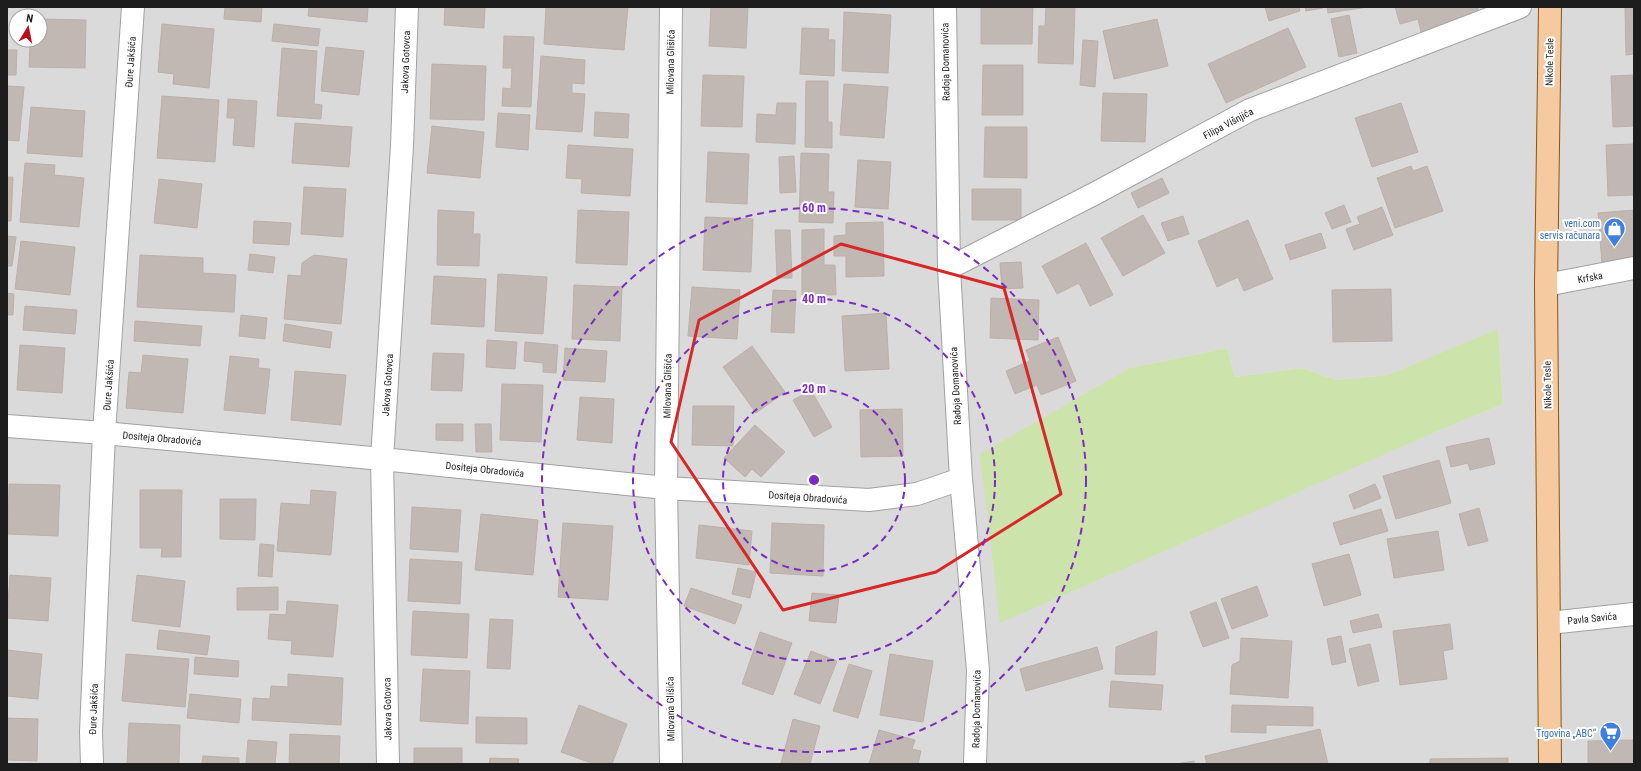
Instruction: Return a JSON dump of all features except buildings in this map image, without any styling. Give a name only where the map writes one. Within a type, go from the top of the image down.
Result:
[{"type":"main road","name":"Nikole Tesle","points":[[1550,7],[1546,285],[1550,764]]},
{"type":"street","name":"Đure Jakšića","points":[[92,764],[92,716],[104,433],[134,7]]},
{"type":"street","name":"Jakova Gotovca","points":[[388,764],[382,458],[402,146],[407,7]]},
{"type":"street","name":"Milovana Glišića","points":[[671,7],[666,488],[671,764]]},
{"type":"street","name":"Radoja Domanovića","points":[[945,7],[949,268],[961,479],[978,670],[975,764]]},
{"type":"street","name":"Filipa Višnjića","points":[[949,268],[1094,194],[1250,110],[1520,7]]},
{"type":"street","name":"Krfska","points":[[1546,285],[1634,268]]},
{"type":"street","name":"Dositeja Obradovića","points":[[7,426],[104,433],[382,458],[666,488],[869,500],[917,494],[961,479]]},
{"type":"street","name":"Pavla Savića","points":[[1549,623],[1634,614]]},
{"type":"highlighted area","points":[[841,244],[1004,288],[1061,494],[936,572],[783,610],[671,442],[699,320]]},
{"type":"shaded area","points":[[7,7],[1634,7],[1634,764],[7,764]],"holes":[[[1498,330],[1503,404],[1433,433],[1130,368],[1227,348],[1235,377],[1302,368],[1336,380],[1388,375]]]},
{"type":"green space","points":[[1498,329],[1503,404],[1433,433],[1000,623],[980,454],[1130,368],[1227,348],[1235,377],[1302,368],[1336,380],[1388,375]]},
{"type":"place","name":"veni.com servis računara","points":[[1615,248]]},
{"type":"place","name":"Trgovina „ABC“","points":[[1611,752]]}]
